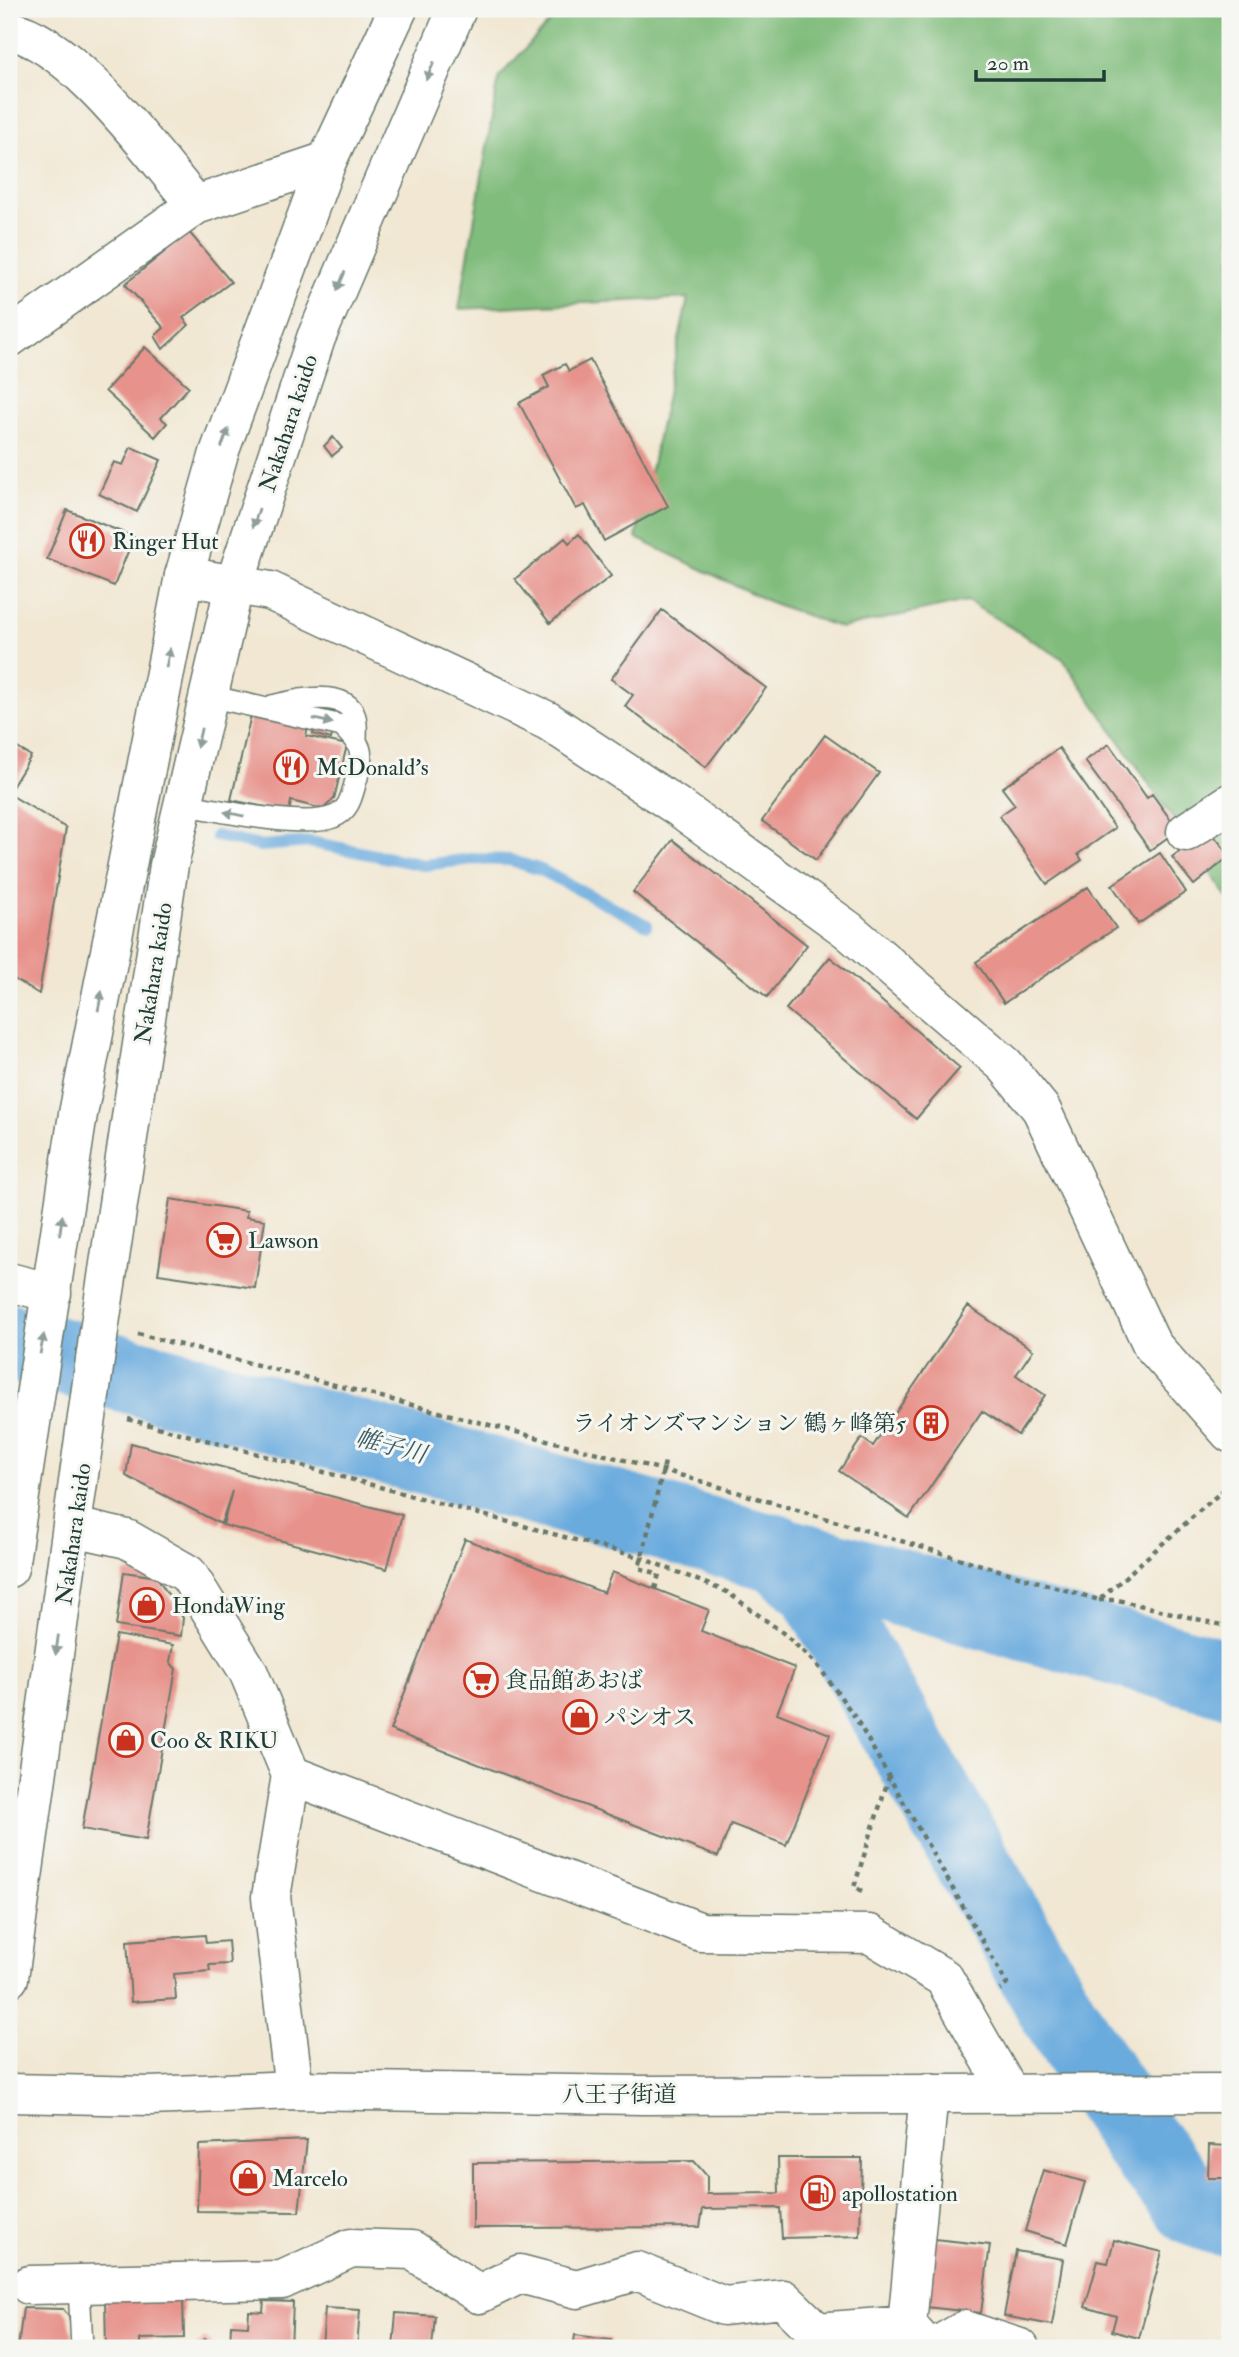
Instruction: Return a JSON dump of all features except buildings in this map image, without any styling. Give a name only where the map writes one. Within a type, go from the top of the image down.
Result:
[{"type":"main road","name":"Nakahara kaido","points":[[10,1555],[78,1114],[184,576],[219,453],[327,161],[398,9]]},
{"type":"main road","name":"Nakahara kaido","points":[[9,1978],[74,1527],[100,1324],[169,865],[235,583],[316,338],[457,9]]},
{"type":"main road","points":[[9,30],[24,33],[56,52],[113,107],[196,205]]},
{"type":"main road","points":[[9,337],[196,205],[327,161]]},
{"type":"main road","points":[[184,576],[270,591],[548,721],[681,809],[848,930],[1005,1065],[1041,1109],[1152,1345],[1222,1409]]},
{"type":"main road","points":[[1186,832],[1230,803]]},
{"type":"main road","points":[[9,1282],[51,1293]]},
{"type":"main road","points":[[74,1527],[128,1539],[188,1574],[248,1671],[291,1775],[271,1897],[294,2090]]},
{"type":"main road","points":[[291,1775],[701,1932],[870,1934],[944,1978],[1022,2092]]},
{"type":"main road","name":"八王子街道","points":[[9,2092],[150,2096],[294,2090],[643,2095],[1230,2093]]},
{"type":"main road","points":[[923,2341],[929,2093]]},
{"type":"main road","points":[[29,2285],[282,2280],[351,2248],[412,2250],[479,2294],[520,2274],[577,2289],[637,2271],[724,2306],[783,2299],[817,2332],[923,2341],[965,2330],[1020,2348]]},
{"type":"lane","points":[[183,804],[252,817],[333,817],[349,805],[363,754],[356,740],[342,726],[209,695]]},
{"type":"lane","points":[[79,2285],[82,2348]]},
{"type":"path","points":[[100,1324],[663,1470],[1099,1600],[1118,1600],[1230,1627]]},
{"type":"path","points":[[90,1408],[642,1558],[727,1592],[786,1635],[827,1677],[855,1717],[1007,1984],[999,1989]]},
{"type":"path","points":[[655,1589],[659,1574],[639,1567],[665,1461]]},
{"type":"path","points":[[1099,1600],[1230,1484]]},
{"type":"path","points":[[866,1893],[854,1886],[889,1776]]},
{"type":"green space","points":[[562,9],[1230,9],[1230,901],[1063,659],[967,601],[841,628],[770,602],[636,538],[688,298],[459,309],[499,77]]},
{"type":"waterway","points":[[216,836],[260,846],[310,842],[424,865],[472,859],[510,860],[541,870],[647,925]]},
{"type":"waterway","name":"帷子川","points":[[9,1342],[1230,1679]]},
{"type":"waterway","points":[[774,1551],[816,1587],[1062,2019],[1139,2140],[1194,2208],[1220,2217],[1230,2216]]},
{"type":"place","name":"Ringer Hut","points":[[87,541]]},
{"type":"place","name":"McDonald's","points":[[291,767]]},
{"type":"place","name":"Lawson","points":[[224,1240]]},
{"type":"place","name":"ライオンズマンション 鶴ヶ峰第5","points":[[931,1423]]},
{"type":"place","name":"HondaWing","points":[[147,1605]]},
{"type":"place","name":"食品館あおば","points":[[481,1680]]},
{"type":"place","name":"パシオス","points":[[580,1717]]},
{"type":"place","name":"Coo & RIKU","points":[[126,1740]]},
{"type":"place","name":"Marcelo","points":[[248,2178]]},
{"type":"place","name":"apollostation","points":[[818,2193]]}]
